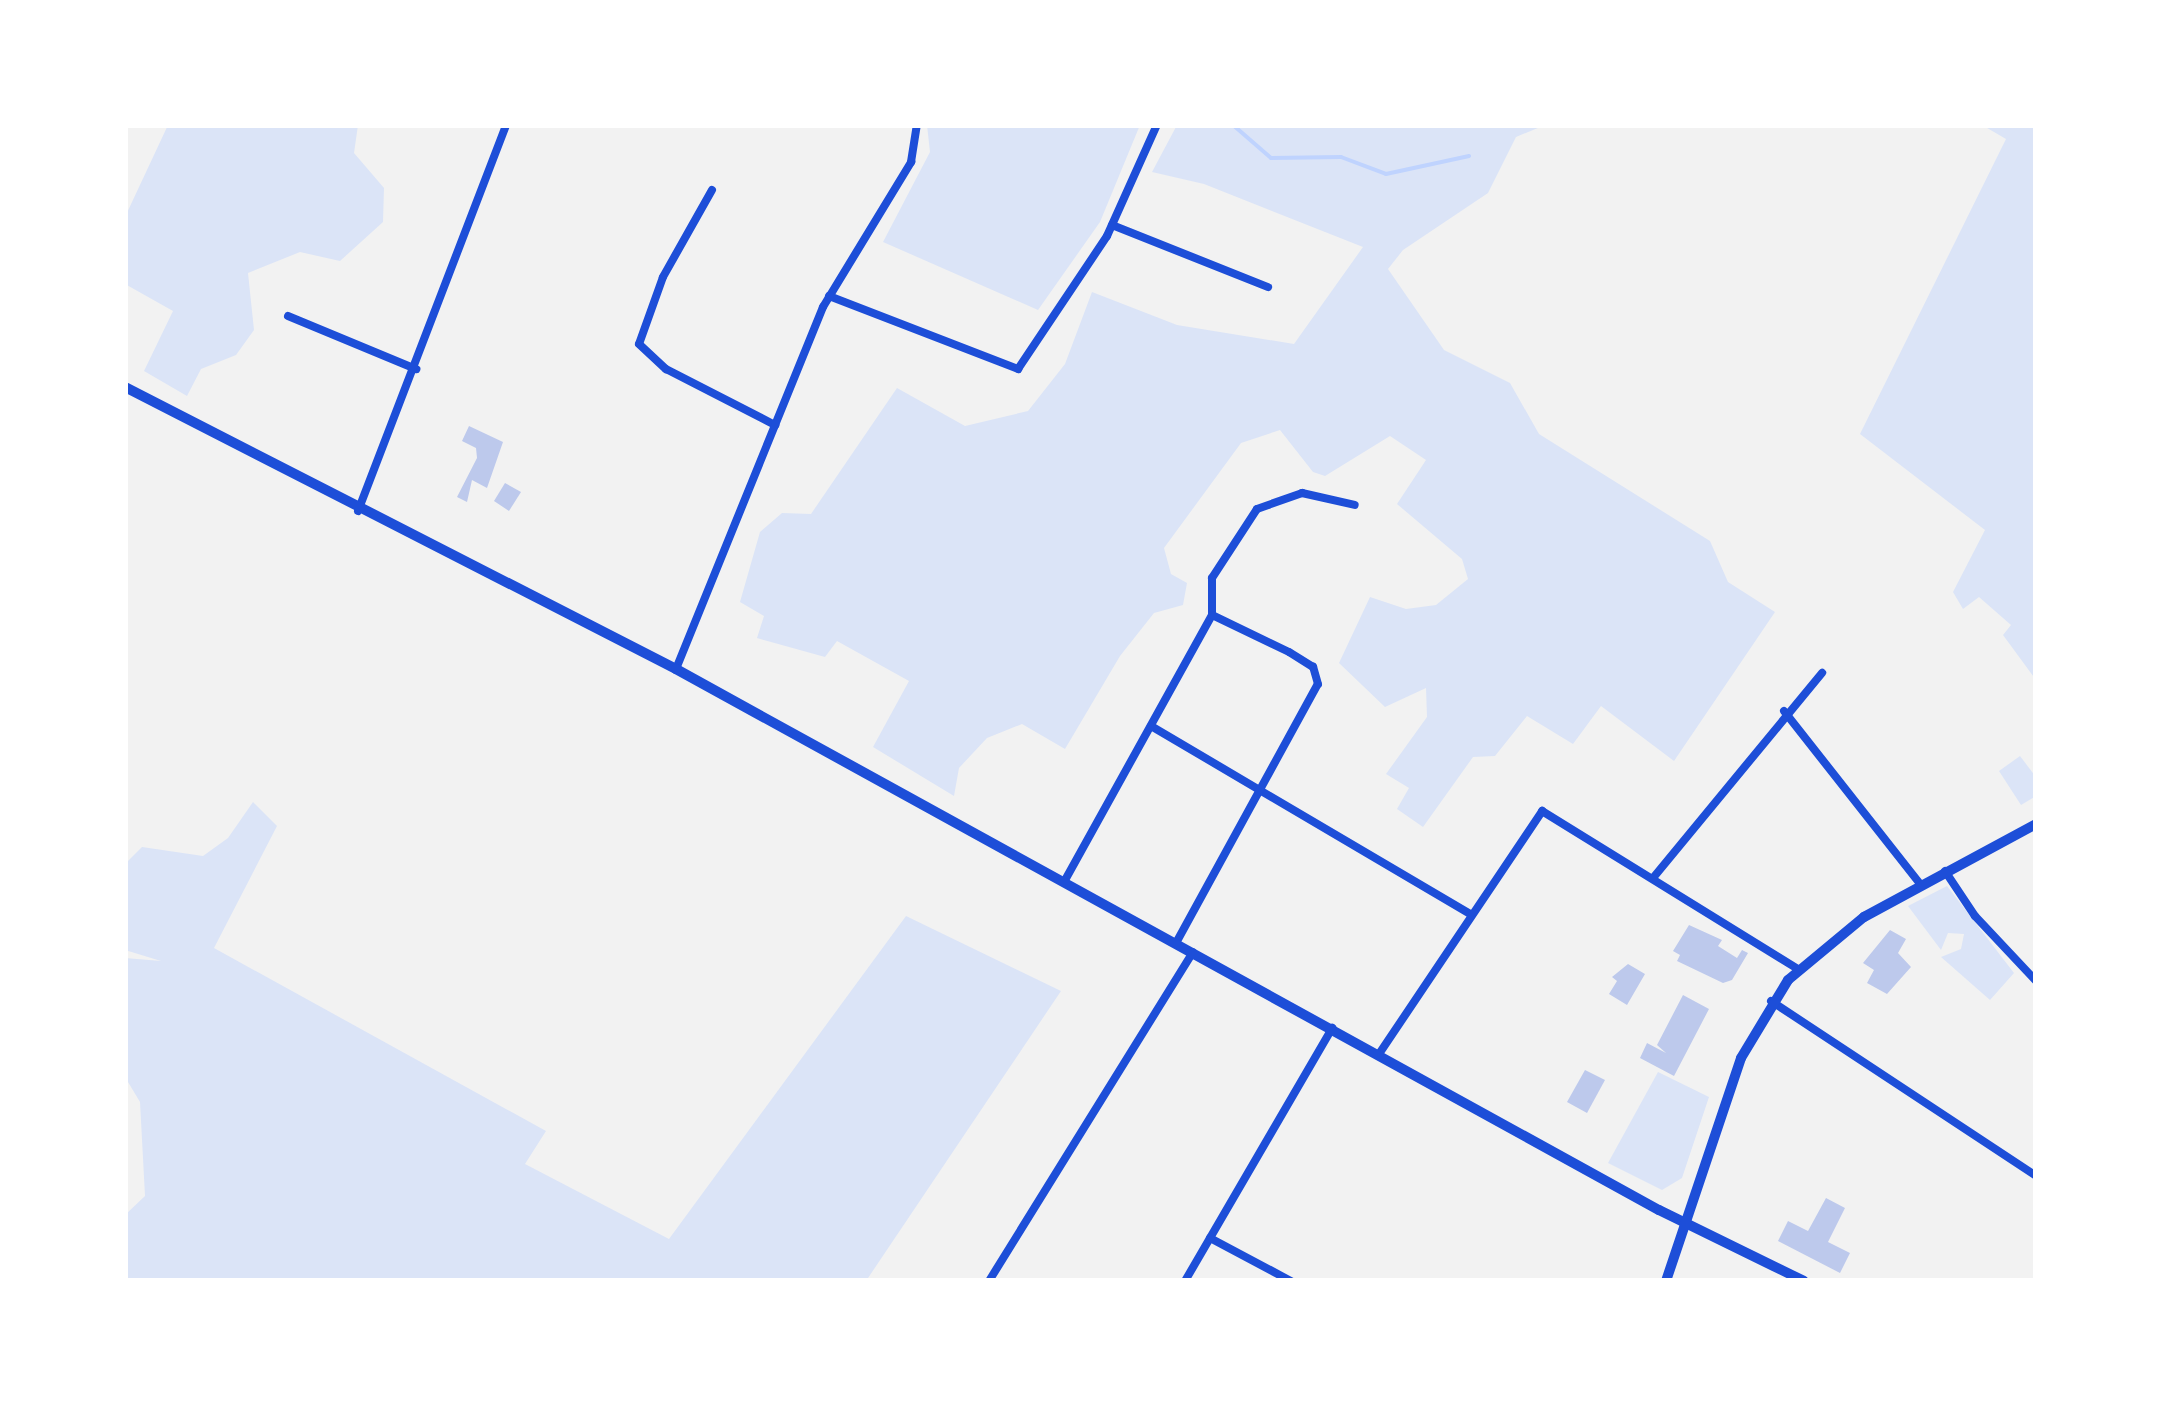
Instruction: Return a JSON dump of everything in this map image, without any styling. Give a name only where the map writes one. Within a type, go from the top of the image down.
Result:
[{"type":"main road","points":[[125,387],[358,511],[676,669],[1688,1224],[1804,1281]]},
{"type":"main road","points":[[1666,1281],[1730,1089],[1772,1001],[1798,968],[1843,930],[1920,884],[2036,824]]},
{"type":"street","points":[[358,511],[416,369],[506,125]]},
{"type":"street","points":[[676,669],[829,296],[914,156],[917,125]]},
{"type":"street","points":[[829,296],[1018,369],[1112,225],[1157,125]]},
{"type":"street","points":[[712,190],[663,278],[639,344],[666,370],[774,425]]},
{"type":"street","points":[[1112,225],[1268,287]]},
{"type":"street","points":[[288,316],[416,369]]},
{"type":"street","points":[[1064,882],[1212,615],[1212,578],[1257,509],[1302,492],[1355,506]]},
{"type":"street","points":[[1176,942],[1318,678],[1289,652],[1212,615]]},
{"type":"street","points":[[1652,878],[1784,711],[1822,673]]},
{"type":"street","points":[[1784,711],[1920,884]]},
{"type":"street","points":[[1151,726],[1470,914]]},
{"type":"street","points":[[1379,1054],[1542,811],[1798,968]]},
{"type":"street","points":[[1945,871],[1974,916],[2036,981]]},
{"type":"street","points":[[989,1281],[1193,952]]},
{"type":"street","points":[[1772,1001],[2036,1176]]},
{"type":"street","points":[[1185,1281],[1332,1028]]},
{"type":"street","points":[[1210,1238],[1291,1281]]},
{"type":"shaded area","points":[[168,125],[358,125],[354,153],[384,188],[383,222],[340,261],[300,252],[248,273],[254,330],[236,355],[201,369],[187,396],[144,371],[173,311],[125,284],[125,217]]},
{"type":"shaded area","points":[[927,125],[1140,125],[1100,222],[1038,310],[883,242],[930,152]]},
{"type":"shaded area","points":[[1177,125],[1545,125],[1516,137],[1488,193],[1403,250],[1388,269],[1444,350],[1510,383],[1539,434],[1710,541],[1728,582],[1775,612],[1674,761],[1601,706],[1573,744],[1527,716],[1495,756],[1473,757],[1423,827],[1397,809],[1409,788],[1386,774],[1427,717],[1426,688],[1385,707],[1339,663],[1370,597],[1406,609],[1436,605],[1468,579],[1462,559],[1397,504],[1426,460],[1390,436],[1325,476],[1313,472],[1280,430],[1241,443],[1164,548],[1171,574],[1187,583],[1183,605],[1154,613],[1120,656],[1065,749],[1022,724],[987,738],[959,768],[954,796],[873,747],[909,681],[837,641],[825,657],[757,638],[764,616],[740,602],[760,532],[782,513],[811,514],[897,388],[965,426],[1028,411],[1065,364],[1092,292],[1177,325],[1294,344],[1363,247],[1204,184],[1152,172]]},
{"type":"shaded area","points":[[1982,125],[2036,125],[2036,680],[2003,635],[2011,625],[1979,597],[1963,609],[1953,592],[1985,530],[1860,434],[2006,139]]},
{"type":"shaded area","points":[[2020,756],[2036,777],[2036,796],[2021,805],[1999,771]]},
{"type":"shaded area","points":[[253,802],[277,826],[214,948],[546,1131],[525,1164],[669,1239],[906,916],[1061,991],[866,1281],[125,1281],[125,1215],[145,1196],[140,1102],[125,1077],[125,958],[161,961],[125,950],[125,864],[142,847],[203,856],[228,838]]},
{"type":"shaded area","points":[[1947,886],[2014,973],[1990,1000],[1941,957],[1961,949],[1964,934],[1948,933],[1941,950],[1908,906]]},
{"type":"shaded area","points":[[1658,1072],[1709,1097],[1682,1178],[1662,1190],[1608,1163]]},
{"type":"building","points":[[469,426],[503,442],[487,488],[472,480],[467,502],[457,497],[477,458],[476,448],[462,441]]},
{"type":"building","points":[[505,483],[521,492],[509,511],[494,501]]},
{"type":"building","points":[[1689,925],[1722,940],[1718,946],[1737,958],[1742,950],[1748,953],[1732,980],[1723,983],[1677,961],[1680,955],[1673,951]]},
{"type":"building","points":[[1890,930],[1906,939],[1898,953],[1911,967],[1887,994],[1867,983],[1874,970],[1863,963]]},
{"type":"building","points":[[1628,964],[1645,974],[1627,1005],[1609,994],[1617,981],[1612,977]]},
{"type":"building","points":[[1683,995],[1709,1009],[1674,1076],[1640,1058],[1647,1043],[1666,1053],[1657,1045]]},
{"type":"building","points":[[1585,1070],[1605,1080],[1587,1113],[1567,1102]]},
{"type":"building","points":[[1826,1198],[1845,1208],[1828,1242],[1850,1253],[1840,1273],[1778,1241],[1788,1221],[1808,1231]]},
{"type":"waterway","points":[[1233,125],[1271,158],[1341,157],[1386,174],[1469,156]]}]
